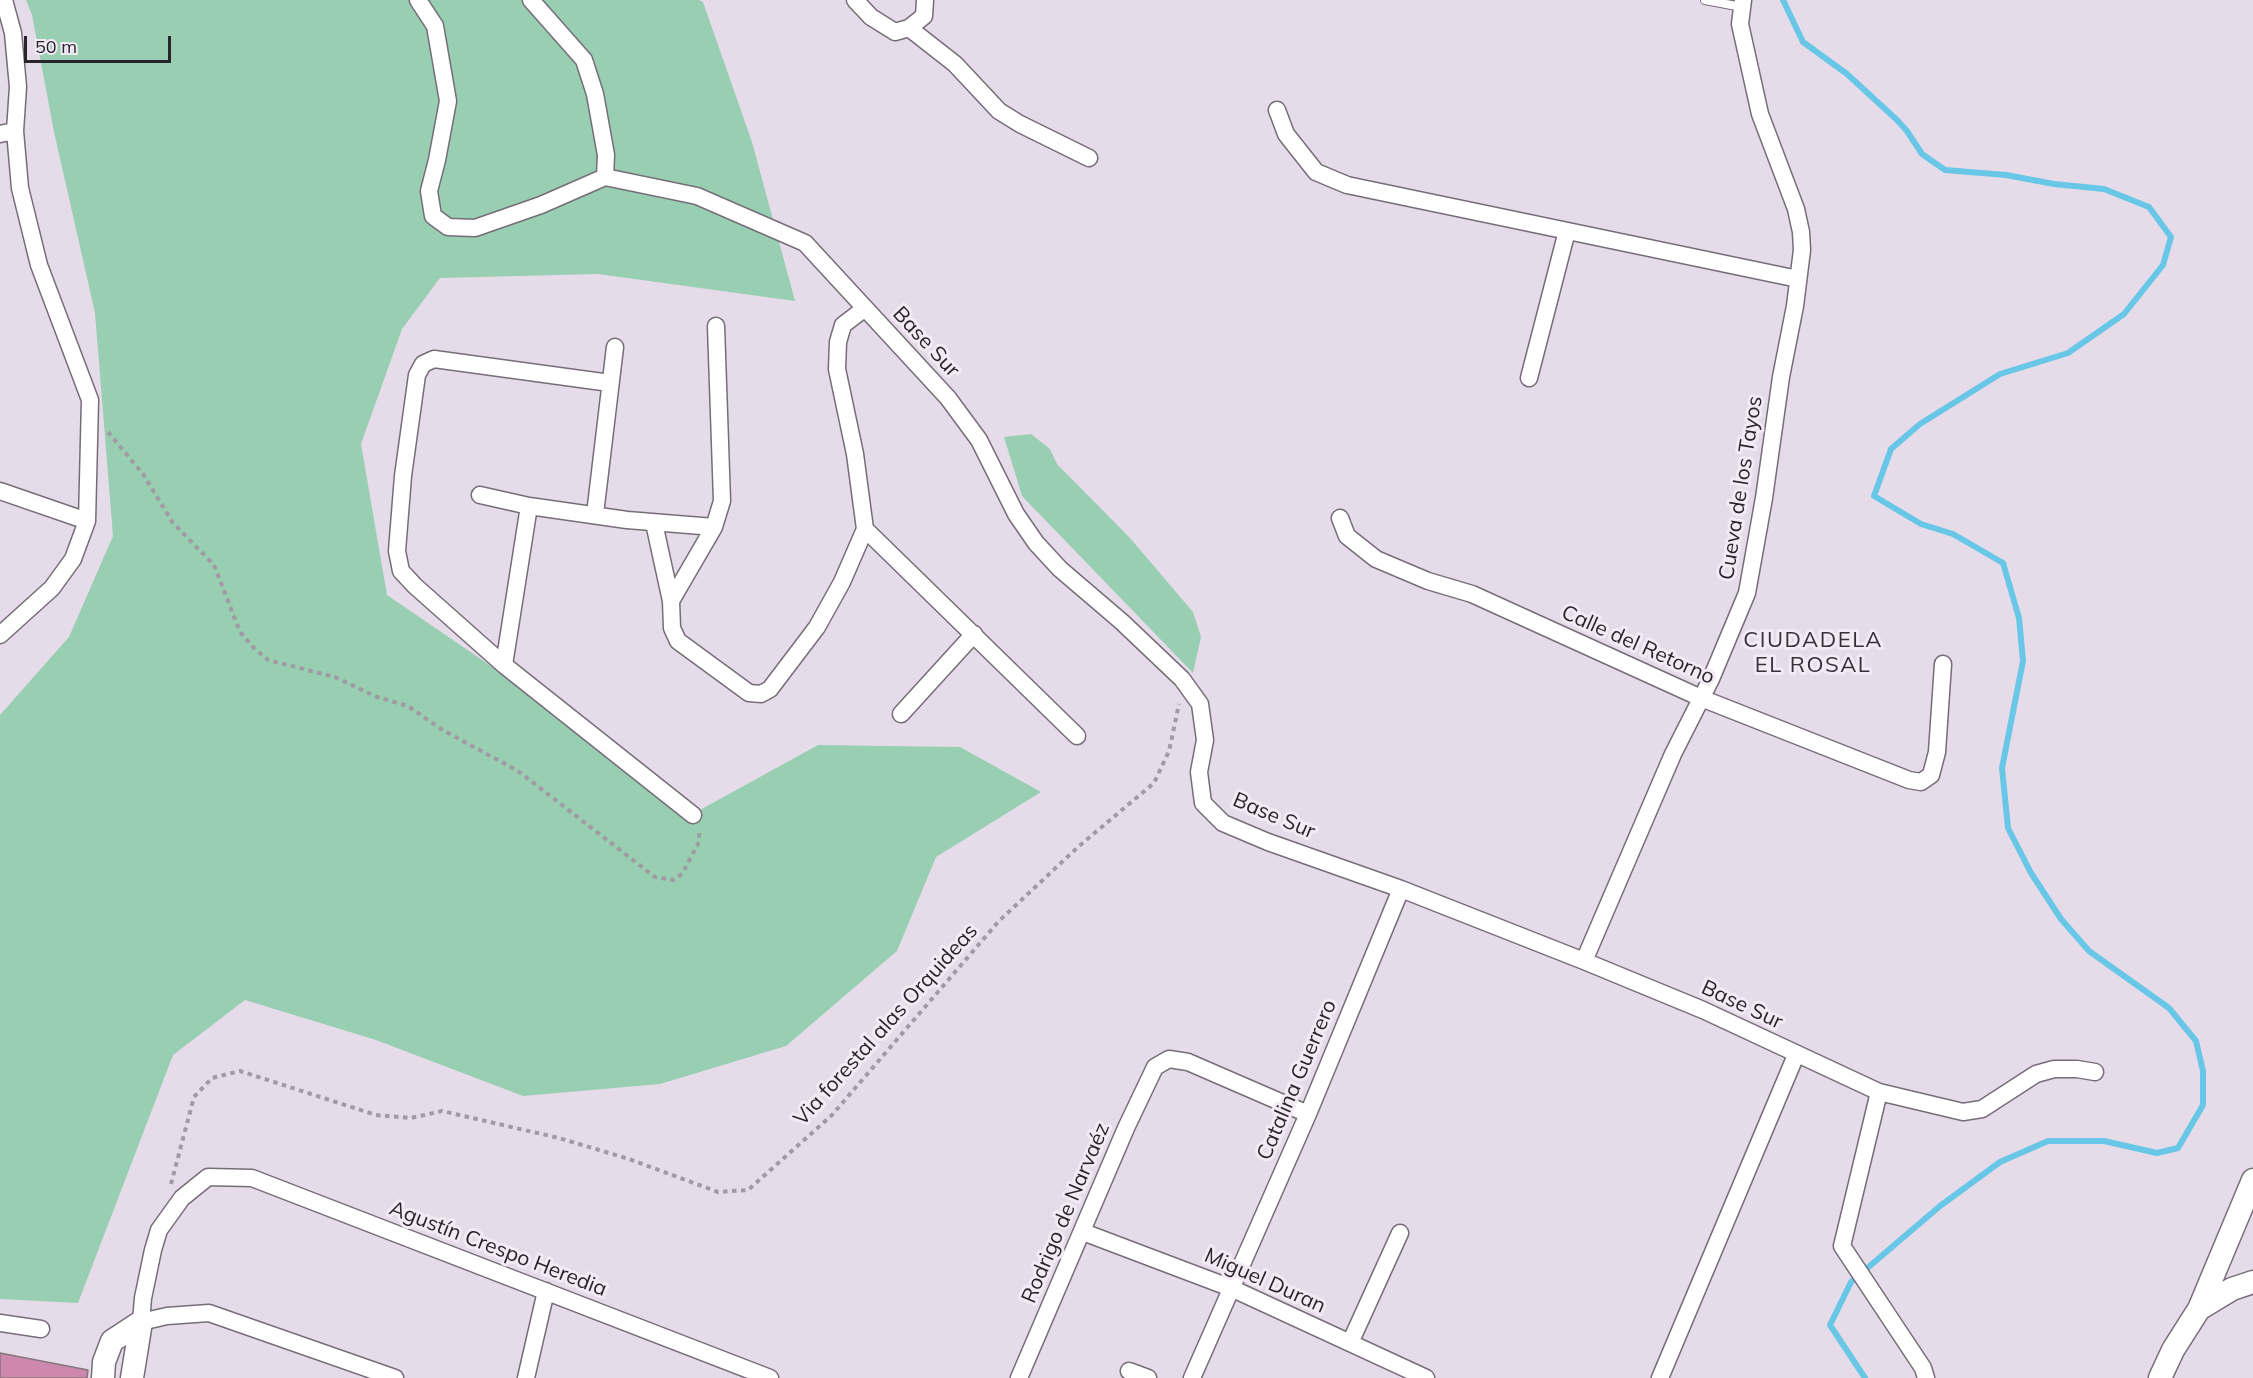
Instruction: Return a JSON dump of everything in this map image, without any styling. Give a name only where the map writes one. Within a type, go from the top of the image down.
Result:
[{"type":"street","points":[[0,635],[52,588],[73,559],[87,521],[90,400],[39,265],[8,133],[17,76],[14,33],[4,0]]},
{"type":"street","points":[[418,0],[435,26],[448,101],[429,191],[433,216],[448,227],[475,228],[541,206],[605,177],[606,155],[595,94],[584,60],[531,0]]},
{"type":"street","points":[[855,0],[871,17],[894,32],[909,28],[924,16],[925,0]]},
{"type":"street","name":"Cueva de los Tayos","points":[[1584,961],[1673,754],[1701,699],[1747,593],[1802,250],[1796,209],[1760,114],[1740,24],[1742,3]]},
{"type":"street","points":[[909,28],[955,64],[999,111],[1020,124],[1089,158]]},
{"type":"street","points":[[1277,110],[1286,134],[1316,172],[1347,185],[1798,279]]},
{"type":"street","name":"Base Sur","points":[[605,177],[697,196],[805,243],[948,398],[979,440],[1016,514],[1036,543],[1060,569],[1122,622],[1182,679],[1200,704],[1206,740],[1199,772],[1203,803],[1223,823],[1268,842],[1401,889],[1584,961],[1703,1010],[1879,1092],[1963,1112],[1982,1109],[2036,1074],[2054,1069],[2095,1072]]},
{"type":"street","points":[[1529,378],[1568,231]]},
{"type":"street","points":[[654,523],[671,600],[672,628],[678,641],[749,693],[761,694],[770,689],[817,627],[842,582],[865,529],[855,454],[837,369],[838,342],[843,325],[864,309]]},
{"type":"street","points":[[671,600],[714,527],[722,501],[716,326]]},
{"type":"street","points":[[595,514],[615,347]]},
{"type":"street","points":[[610,383],[434,359],[423,364],[417,375],[401,497],[397,551],[401,571],[415,586],[504,665],[693,815]]},
{"type":"street","points":[[0,491],[87,521]]},
{"type":"street","points":[[480,495],[529,506],[654,523],[714,527]]},
{"type":"street","points":[[504,665],[529,506]]},
{"type":"street","name":"Calle del Retorno","points":[[1340,518],[1347,536],[1376,559],[1428,581],[1472,594],[1701,699],[1909,780],[1921,782],[1930,775],[1937,752],[1943,664]]},
{"type":"street","points":[[865,529],[1077,736]]},
{"type":"street","points":[[901,714],[974,634]]},
{"type":"street","name":"Catalina Guerrero","points":[[1192,1378],[1308,1114],[1401,889]]},
{"type":"street","points":[[1660,1378],[1796,1055]]},
{"type":"street","name":"Rodrigo de Narvaéz","points":[[1019,1378],[1126,1128],[1155,1066],[1169,1059],[1188,1062],[1308,1114]]},
{"type":"street","points":[[1879,1092],[1842,1246],[1923,1368],[1926,1378]]},
{"type":"street","name":"Agustín Crespo Heredia","points":[[141,1322],[143,1298],[159,1230],[182,1198],[208,1177],[252,1178],[770,1378]]},
{"type":"street","points":[[2160,1378],[2173,1350],[2199,1309],[2253,1180]]},
{"type":"street","name":"Miguel Duran","points":[[1083,1232],[1231,1288],[1426,1378]]},
{"type":"street","points":[[1350,1343],[1400,1233]]},
{"type":"street","points":[[2199,1309],[2232,1289],[2253,1282]]},
{"type":"street","points":[[526,1378],[546,1291]]},
{"type":"street","points":[[103,1378],[104,1362],[112,1341],[141,1322],[167,1316],[209,1313],[395,1378]]},
{"type":"street","points":[[132,1378],[141,1322]]},
{"type":"street","points":[[0,1323],[41,1329]]},
{"type":"street","points":[[1128,1371],[1148,1378]]},
{"type":"lane","points":[[1705,0],[1742,3]]},
{"type":"path","points":[[90,400],[103,427],[143,474],[173,523],[214,565],[240,632],[268,660],[335,677],[377,697],[408,706],[441,729],[518,771],[655,877],[673,880],[682,874],[699,842],[699,826],[693,815]]},
{"type":"path","name":"Via forestal alas Orquideas","points":[[171,1186],[194,1097],[212,1078],[240,1071],[376,1115],[411,1118],[442,1111],[559,1138],[629,1159],[718,1192],[748,1190],[832,1114],[999,921],[1078,847],[1154,783],[1169,751],[1177,719],[1182,679]]},
{"type":"green space","points":[[26,0],[699,0],[703,2],[752,142],[795,301],[598,274],[440,278],[402,329],[361,444],[387,595],[532,694],[689,816],[818,745],[960,747],[1041,792],[936,857],[897,951],[786,1046],[660,1084],[523,1096],[376,1040],[245,1000],[173,1055],[78,1303],[0,1299],[0,715],[69,637],[113,536],[95,313],[54,132],[32,15]]},
{"type":"green space","points":[[1031,434],[1050,449],[1057,464],[1130,538],[1193,612],[1201,637],[1193,673],[1022,496],[1004,437]]},
{"type":"building","points":[[0,1353],[88,1370],[87,1378],[0,1378]]},
{"type":"waterway","points":[[1783,0],[1803,42],[1847,74],[1897,120],[1922,154],[1945,170],[2006,175],[2054,184],[2104,189],[2149,207],[2171,237],[2163,265],[2124,314],[2068,353],[2000,374],[1920,424],[1891,449],[1874,496],[1921,524],[1953,534],[2003,563],[2019,618],[2023,661],[2002,768],[2008,828],[2031,873],[2061,919],[2089,951],[2169,1008],[2196,1041],[2203,1071],[2203,1105],[2178,1148],[2157,1153],[2104,1141],[2048,1141],[2000,1162],[1940,1206],[1851,1282],[1830,1325],[1865,1378]]},
{"type":"district","name":"CIUDADELA EL ROSAL","points":[[1813,652]]}]
